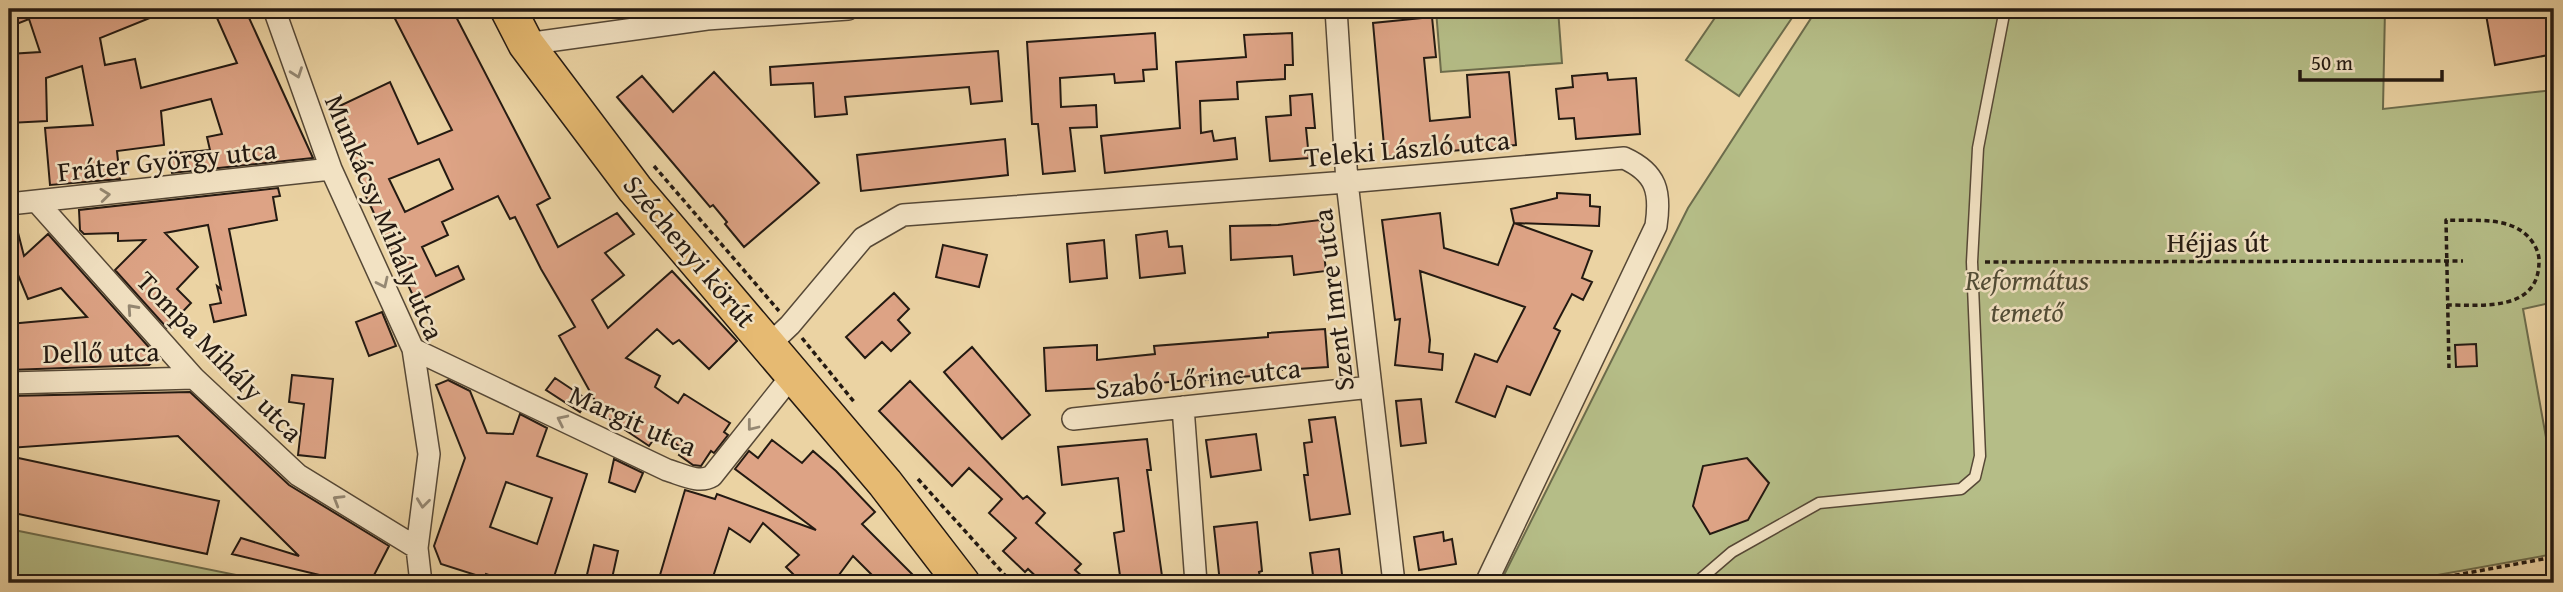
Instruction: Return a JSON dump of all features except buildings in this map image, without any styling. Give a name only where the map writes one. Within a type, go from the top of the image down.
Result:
[{"type":"main road","name":"Széchenyi körút","points":[[508,9],[526,44],[635,189],[780,335],[794,373],[898,476],[983,583]]},
{"type":"main road","name":"Széchenyi körút","points":[[898,476],[962,583]]},
{"type":"street","name":"Munkácsy Mihály utca","points":[[274,9],[331,169],[413,349],[429,454],[417,548],[426,581]]},
{"type":"street","points":[[526,44],[706,14],[848,9]]},
{"type":"street","name":"Szent Imre utca","points":[[1336,9],[1347,182],[1394,583]]},
{"type":"street","name":"Teleki László utca","points":[[780,335],[863,238],[903,215],[1624,158],[1638,164],[1651,178],[1659,201],[1656,226],[1486,583]]},
{"type":"street","name":"Fráter György utca","points":[[10,200],[38,202],[331,169]]},
{"type":"street","name":"Tompa Mihály utca","points":[[38,202],[194,378],[298,475],[417,548]]},
{"type":"street","name":"Margit utca","points":[[413,349],[667,470],[698,480],[706,480],[712,476],[794,373]]},
{"type":"street","name":"Dellő utca","points":[[9,383],[194,378]]},
{"type":"street","name":"Szabó Lőrinc utca","points":[[1073,419],[1371,387]]},
{"type":"street","points":[[1183,407],[1196,583]]},
{"type":"lane","points":[[1696,583],[1732,552],[1819,503],[1961,489],[1975,477],[1980,456],[1972,262],[1978,148],[2005,9]]},
{"type":"path","points":[[647,158],[780,335],[859,408]]},
{"type":"path","points":[[2447,305],[2498,305],[2514,300],[2528,291],[2536,282],[2539,255],[2528,237],[2520,230],[2495,222],[2445,220],[2447,305],[2449,368]]},
{"type":"path","name":"Héjjas út","points":[[1972,262],[2463,261]]},
{"type":"path","points":[[898,476],[1012,583]]},
{"type":"path","points":[[2413,583],[2554,557]]},
{"type":"green space","points":[[1558,9],[1562,63],[1441,72],[1436,10]]},
{"type":"green space","points":[[1721,9],[1798,9],[1739,96],[1686,60]]},
{"type":"green space","name":"Református temető","points":[[1817,9],[2385,9],[2383,109],[2554,90],[2554,302],[2523,309],[2554,482],[2554,554],[2393,583],[1500,583],[1688,208]]},
{"type":"green space","points":[[9,529],[276,583],[9,583]]}]
